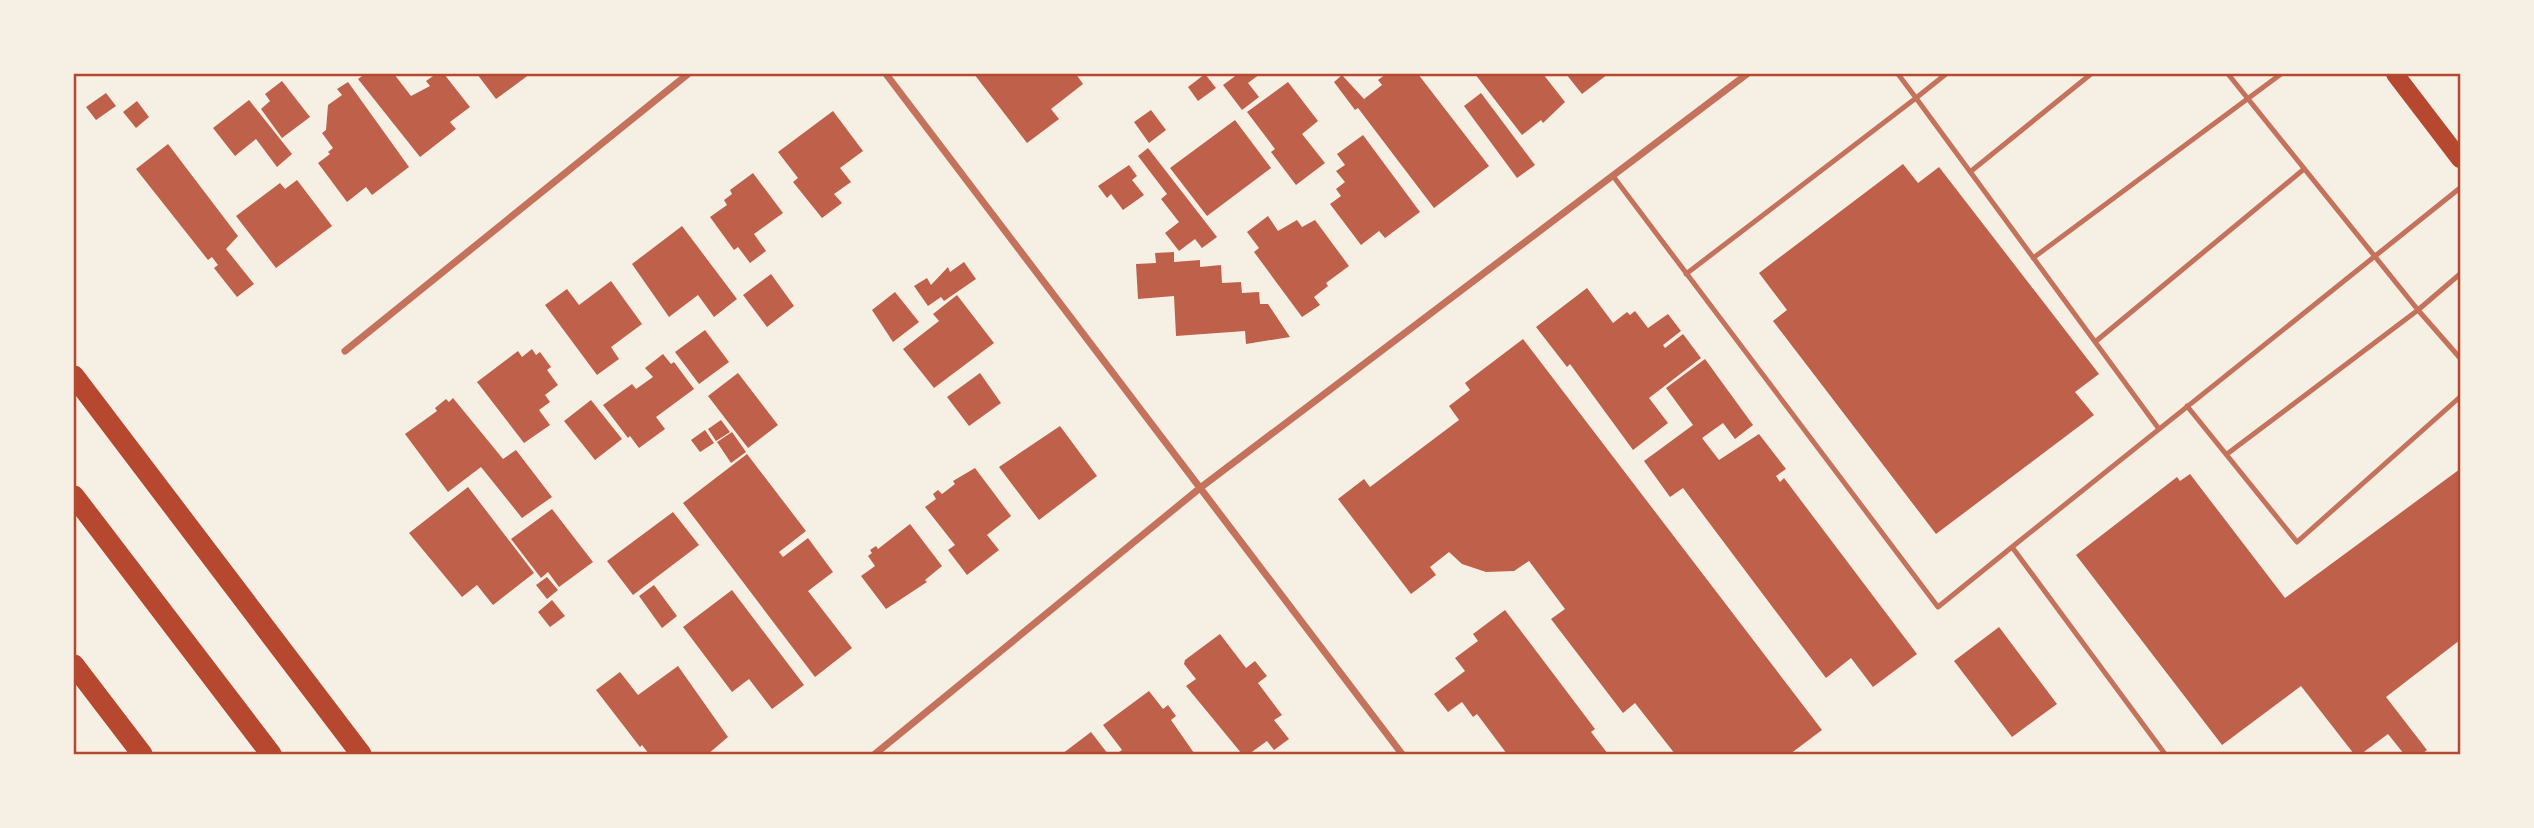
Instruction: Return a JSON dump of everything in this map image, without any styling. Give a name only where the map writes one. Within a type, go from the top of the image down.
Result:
[{"type":"highway","points":[[74,376],[361,754]]},
{"type":"highway","points":[[74,496],[271,754]]},
{"type":"highway","points":[[74,665],[142,754]]},
{"type":"main road","points":[[2395,74],[2460,159]]},
{"type":"street","points":[[345,351],[688,74]]},
{"type":"street","points":[[886,74],[1402,754]]},
{"type":"street","points":[[874,754],[1200,488],[1747,74]]},
{"type":"lane","points":[[1898,74],[2159,429]]},
{"type":"lane","points":[[1686,274],[1945,74]]},
{"type":"lane","points":[[1970,172],[2091,74]]},
{"type":"lane","points":[[2228,74],[2418,310],[2460,358]]},
{"type":"lane","points":[[2033,258],[2281,74]]},
{"type":"lane","points":[[2095,342],[2304,169]]},
{"type":"lane","points":[[1613,176],[1938,607],[2460,188]]},
{"type":"lane","points":[[2227,454],[2418,310],[2460,274]]},
{"type":"lane","points":[[2187,406],[2297,542],[2460,397]]},
{"type":"lane","points":[[2012,547],[2165,754]]},
{"type":"building","points":[[365,74],[394,74],[411,96],[430,86],[426,81],[436,74],[444,74],[470,107],[450,122],[456,129],[420,157],[358,79]]},
{"type":"building","points":[[477,74],[530,74],[496,99]]},
{"type":"building","points":[[974,74],[1076,74],[1083,84],[1051,109],[1059,119],[1027,143]]},
{"type":"building","points":[[1205,74],[1216,88],[1198,101],[1188,87]]},
{"type":"building","points":[[1238,74],[1260,74],[1248,83],[1259,97],[1242,110],[1223,85]]},
{"type":"building","points":[[1386,74],[1418,74],[1489,166],[1434,208],[1358,108],[1355,110],[1334,82],[1342,75],[1364,99],[1382,85],[1378,80]]},
{"type":"building","points":[[1475,74],[1543,74],[1565,102],[1543,123],[1541,120],[1522,135]]},
{"type":"building","points":[[1566,74],[1608,74],[1582,94]]},
{"type":"building","points":[[282,81],[310,117],[282,138],[261,109],[270,101],[265,94]]},
{"type":"building","points":[[348,82],[409,167],[372,195],[366,187],[347,202],[318,163],[330,154],[328,152],[333,148],[322,133],[326,130],[328,105],[342,95],[337,89]]},
{"type":"building","points":[[1288,82],[1318,121],[1302,134],[1325,163],[1296,185],[1271,152],[1275,149],[1247,112]]},
{"type":"building","points":[[106,93],[116,106],[96,120],[86,107]]},
{"type":"building","points":[[1481,93],[1535,165],[1517,178],[1464,106]]},
{"type":"building","points":[[249,100],[292,154],[277,167],[256,139],[235,156],[213,128]]},
{"type":"building","points":[[137,101],[149,117],[136,128],[123,112]]},
{"type":"building","points":[[1151,110],[1166,130],[1149,143],[1134,122]]},
{"type":"building","points":[[833,111],[863,151],[840,168],[851,182],[834,194],[842,203],[822,218],[793,182],[798,178],[778,152]]},
{"type":"building","points":[[1235,120],[1271,168],[1207,216],[1170,168]]},
{"type":"building","points":[[1363,135],[1420,212],[1385,238],[1379,231],[1361,245],[1330,204],[1341,196],[1336,189],[1345,182],[1336,171],[1345,165],[1337,154]]},
{"type":"building","points":[[168,144],[238,236],[226,249],[254,284],[237,297],[214,268],[218,265],[212,257],[208,260],[136,169]]},
{"type":"building","points":[[1148,148],[1217,237],[1202,248],[1195,239],[1179,251],[1165,233],[1179,222],[1161,199],[1167,194],[1138,156]]},
{"type":"building","points":[[1903,164],[1918,183],[1939,167],[2099,374],[2075,392],[2094,415],[1936,534],[1773,321],[1787,310],[1759,273]]},
{"type":"building","points":[[1129,165],[1137,176],[1132,180],[1144,195],[1123,210],[1111,194],[1107,198],[1098,186]]},
{"type":"building","points":[[753,173],[783,213],[754,234],[766,251],[750,263],[738,247],[734,250],[710,217],[727,205],[724,200],[732,194],[730,190]]},
{"type":"building","points":[[297,180],[332,226],[276,268],[236,216],[280,183],[285,189]]},
{"type":"building","points":[[1268,216],[1278,231],[1297,220],[1302,227],[1315,220],[1349,266],[1326,283],[1328,286],[1314,297],[1320,305],[1302,317],[1254,252],[1259,248],[1247,232]]},
{"type":"building","points":[[682,226],[737,299],[714,317],[698,295],[669,317],[632,264]]},
{"type":"building","points":[[1174,252],[1174,262],[1200,260],[1200,267],[1221,265],[1222,283],[1241,282],[1242,293],[1259,292],[1260,304],[1268,304],[1290,337],[1246,344],[1245,331],[1176,336],[1174,296],[1138,299],[1136,264],[1156,263],[1155,253]]},
{"type":"building","points":[[964,262],[976,279],[944,301],[941,297],[928,306],[914,286],[927,278],[931,285],[948,267],[950,272]]},
{"type":"building","points":[[771,274],[794,306],[767,327],[743,295]]},
{"type":"building","points":[[611,281],[642,324],[611,347],[619,359],[597,375],[545,305],[567,289],[579,305]]},
{"type":"building","points":[[1587,288],[1613,323],[1627,312],[1630,315],[1635,311],[1648,328],[1668,314],[1681,331],[1663,345],[1665,348],[1683,334],[1701,358],[1649,398],[1668,423],[1633,450],[1570,364],[1567,367],[1536,327]]},
{"type":"building","points":[[895,292],[919,322],[893,342],[872,310]]},
{"type":"building","points":[[957,295],[994,343],[934,388],[903,349],[939,321],[933,314]]},
{"type":"building","points":[[705,330],[729,362],[699,384],[675,352]]},
{"type":"building","points":[[1523,339],[1822,730],[1790,754],[1675,754],[1635,703],[1623,713],[1551,619],[1565,609],[1529,561],[1514,571],[1486,572],[1462,564],[1449,552],[1430,567],[1436,575],[1411,594],[1338,499],[1364,479],[1370,487],[1459,420],[1449,406],[1470,390],[1465,383]]},
{"type":"building","points":[[532,349],[536,355],[540,352],[551,367],[547,370],[558,385],[545,395],[550,402],[539,410],[550,425],[524,443],[477,382],[518,351],[522,357]]},
{"type":"building","points":[[663,354],[671,364],[674,362],[694,389],[656,417],[665,429],[639,448],[603,405],[632,384],[636,389],[653,377],[645,368]]},
{"type":"building","points":[[1705,359],[1753,425],[1735,439],[1723,423],[1702,438],[1719,460],[1759,434],[1786,469],[1776,476],[1780,482],[1784,478],[1917,654],[1873,687],[1851,658],[1826,678],[1683,488],[1670,497],[1644,461],[1693,425],[1666,388]]},
{"type":"building","points":[[738,373],[778,425],[748,448],[708,396]]},
{"type":"building","points":[[980,373],[1001,403],[969,426],[947,397]]},
{"type":"building","points":[[453,398],[503,459],[516,450],[552,497],[522,518],[481,467],[448,492],[405,434],[437,411],[435,408],[446,399],[449,402]]},
{"type":"building","points":[[591,400],[622,439],[595,460],[564,421]]},
{"type":"building","points":[[721,420],[730,432],[716,441],[708,429]]},
{"type":"building","points":[[1060,426],[1097,476],[1039,520],[999,467]]},
{"type":"building","points":[[705,430],[714,443],[700,452],[691,440]]},
{"type":"building","points":[[732,432],[746,452],[731,463],[717,442]]},
{"type":"building","points":[[747,454],[806,531],[779,552],[783,557],[808,538],[833,572],[808,591],[852,648],[815,677],[683,503]]},
{"type":"building","points":[[975,468],[1011,516],[987,535],[999,550],[967,575],[948,550],[955,545],[925,507],[936,499],[933,494],[938,490],[942,494],[955,484],[953,481]]},
{"type":"building","points":[[2460,469],[2460,640],[2386,697],[2427,750],[2422,754],[2404,754],[2388,734],[2361,754],[2354,754],[2301,686],[2222,745],[2076,555],[2177,477],[2180,481],[2190,474],[2285,598]]},
{"type":"building","points":[[468,487],[534,573],[493,605],[477,585],[462,597],[409,533]]},
{"type":"building","points":[[552,509],[593,562],[559,587],[548,572],[541,578],[511,539]]},
{"type":"building","points":[[673,512],[699,545],[633,595],[607,561]]},
{"type":"building","points":[[910,524],[942,566],[925,580],[927,582],[886,609],[861,576],[875,566],[868,556],[872,553],[870,550],[876,546],[878,549]]},
{"type":"building","points":[[547,577],[558,590],[547,599],[536,585]]},
{"type":"building","points":[[654,585],[677,616],[662,628],[639,596]]},
{"type":"building","points":[[732,590],[804,685],[772,709],[749,679],[732,692],[683,627]]},
{"type":"building","points":[[552,600],[565,616],[550,627],[538,612]]},
{"type":"building","points":[[1505,610],[1595,729],[1591,732],[1608,754],[1507,754],[1477,714],[1473,717],[1462,702],[1448,712],[1434,694],[1465,671],[1455,658],[1478,641],[1473,634]]},
{"type":"building","points":[[1999,627],[2057,704],[2012,737],[1954,661]]},
{"type":"building","points":[[1220,634],[1246,668],[1255,661],[1267,676],[1258,683],[1282,715],[1274,720],[1289,739],[1274,750],[1267,741],[1249,754],[1242,754],[1186,686],[1196,679],[1184,664],[1185,660]]},
{"type":"building","points":[[678,666],[728,737],[708,754],[649,754],[642,745],[640,747],[596,690],[620,672],[638,695]]},
{"type":"building","points":[[1149,691],[1163,709],[1168,705],[1176,716],[1171,720],[1194,753],[1116,754],[1122,750],[1103,725]]},
{"type":"building","points":[[1091,732],[1108,754],[1062,754]]}]
